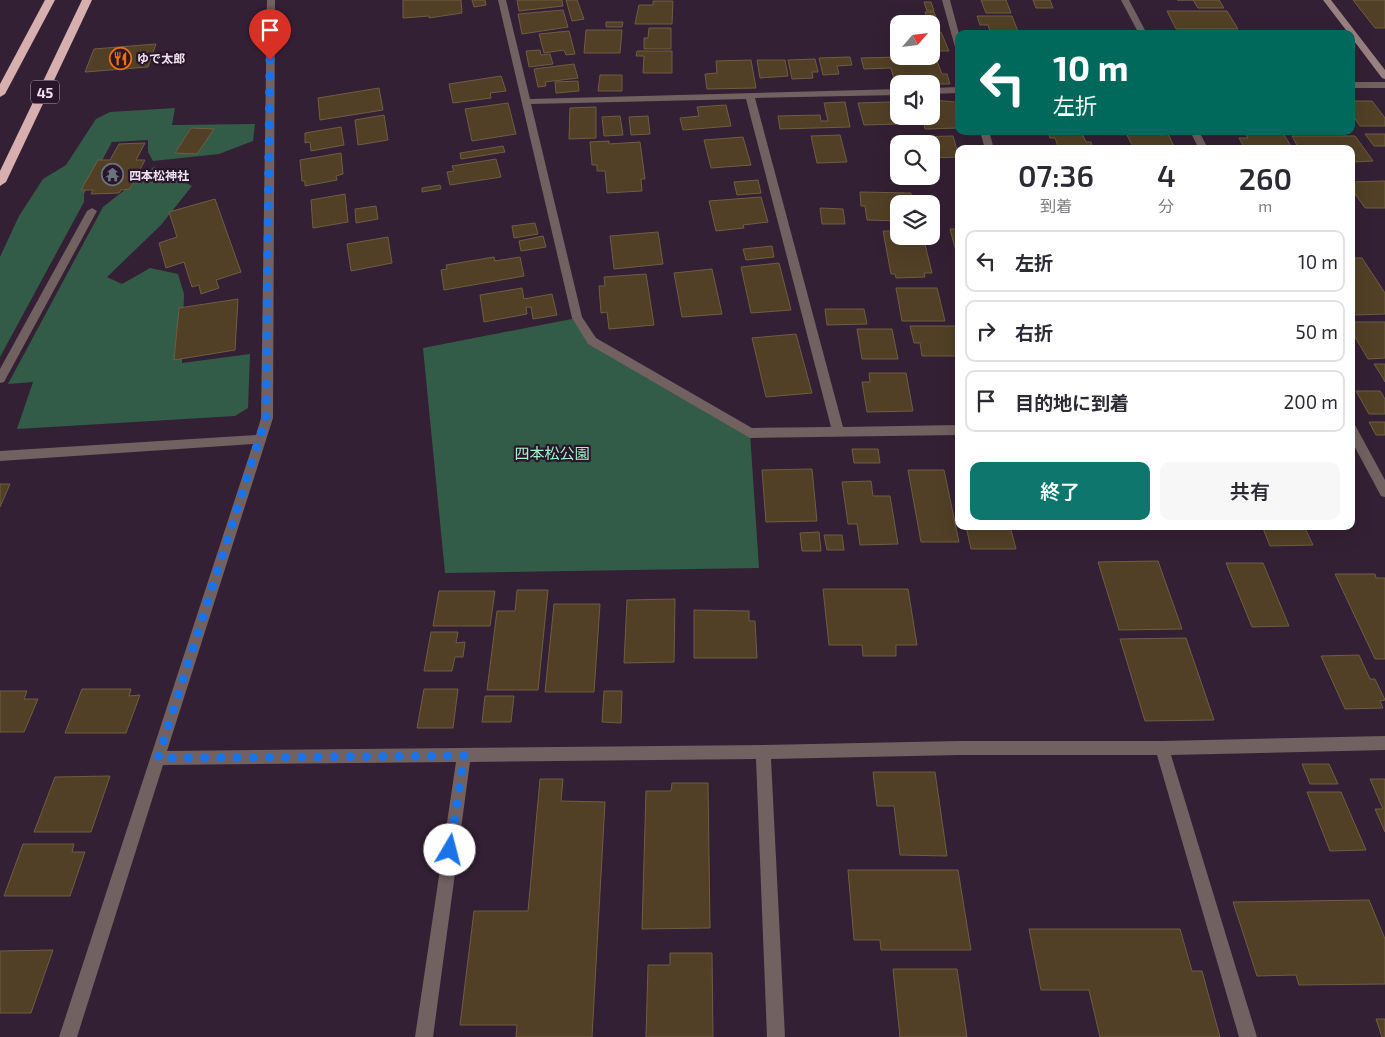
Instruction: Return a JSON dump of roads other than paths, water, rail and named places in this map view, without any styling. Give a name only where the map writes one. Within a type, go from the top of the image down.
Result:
[{"type":"highway","name":"45","points":[[0,94],[50,0]]},
{"type":"highway","name":"45","points":[[0,182],[48,86],[86,0]]},
{"type":"street","points":[[68,1037],[261,439],[266,418],[271,0]]},
{"type":"street","points":[[502,0],[577,318],[592,341],[750,433],[955,430]]},
{"type":"street","points":[[946,0],[955,33]]},
{"type":"street","points":[[1125,0],[1141,30]]},
{"type":"street","points":[[1327,0],[1350,30]]},
{"type":"street","points":[[1355,37],[1385,76]]},
{"type":"street","points":[[1355,85],[1385,85]]},
{"type":"street","points":[[940,91],[955,90]]},
{"type":"street","points":[[526,102],[890,92]]},
{"type":"street","points":[[750,97],[838,432]]},
{"type":"street","points":[[0,380],[92,211]]},
{"type":"street","points":[[1355,436],[1385,492]]},
{"type":"street","points":[[0,456],[261,439]]},
{"type":"street","points":[[158,758],[464,756],[959,748],[1162,748],[1385,743]]},
{"type":"street","points":[[1162,748],[1248,1037]]},
{"type":"street","points":[[763,752],[776,1037]]},
{"type":"street","points":[[424,1037],[464,756]]},
{"type":"place","name":"ゆで太郎","points":[[121,58]]},
{"type":"place","name":"四本松神社","points":[[113,175]]},
{"type":"park label","name":"四本松公園","points":[[552,453]]}]
